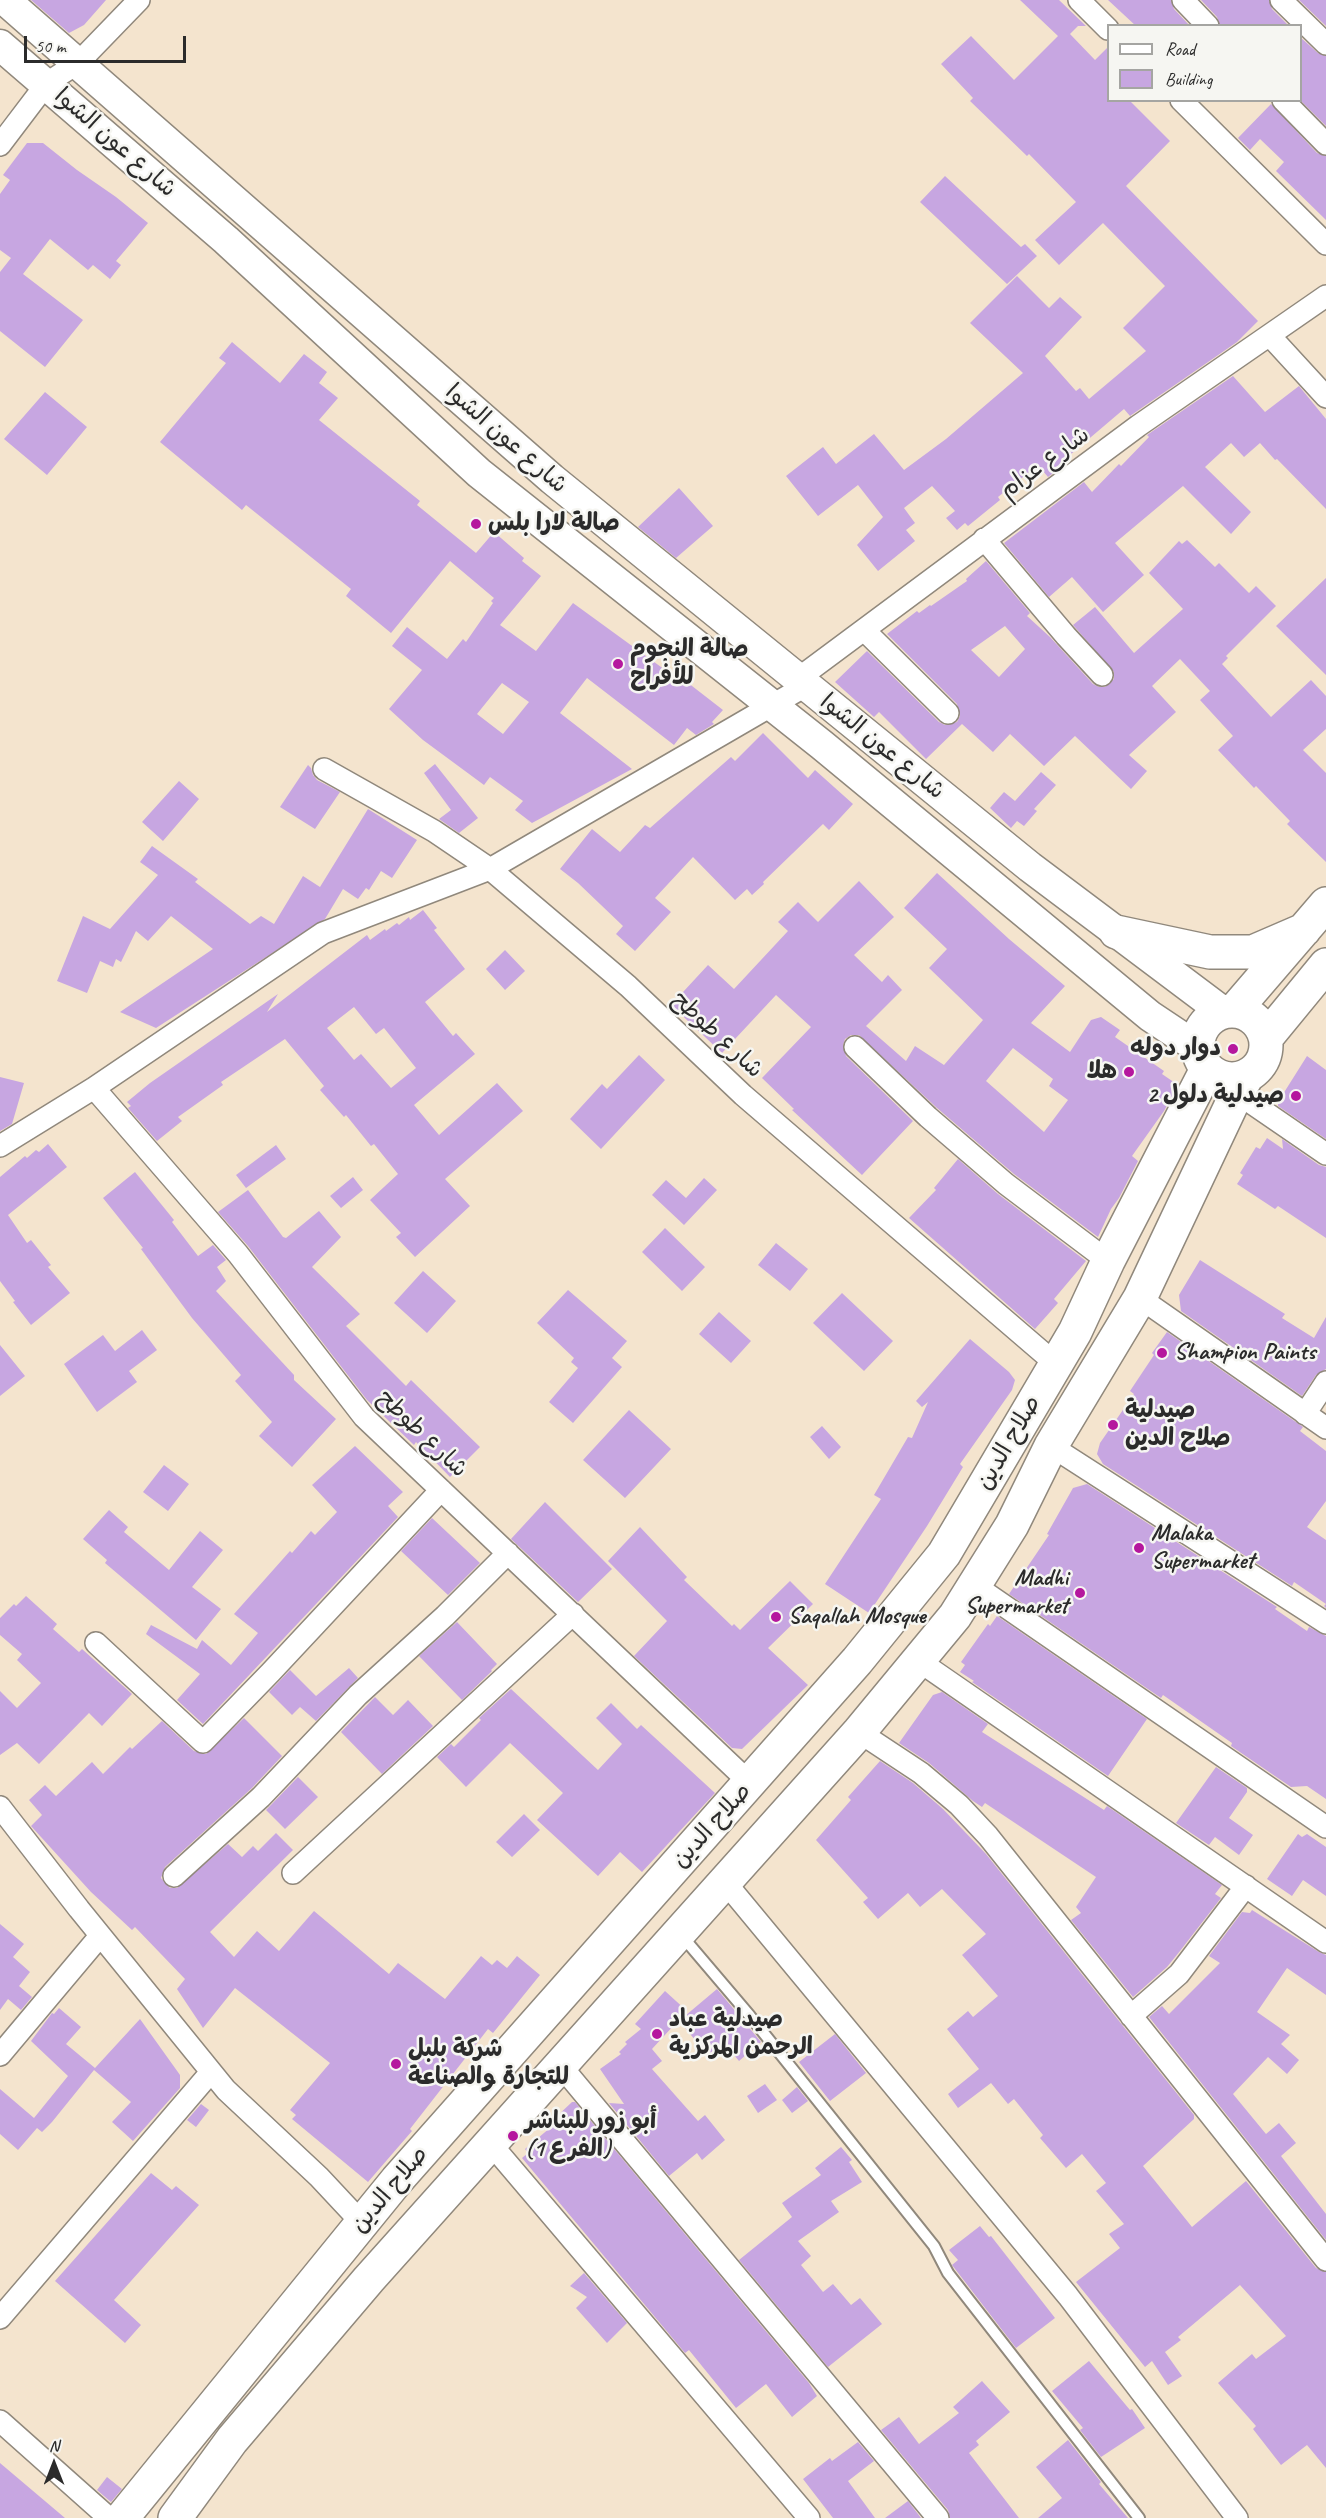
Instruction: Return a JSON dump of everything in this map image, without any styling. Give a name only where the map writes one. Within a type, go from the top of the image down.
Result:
[{"type":"highway","points":[[1323,974],[1266,1038],[1263,1060],[1243,1084],[1238,1079],[1227,1079],[1202,1058],[1199,1036],[1204,1026],[1212,1017],[1228,1012],[1326,904]]},
{"type":"highway","points":[[1116,932],[1210,952],[1253,952],[1304,930]]},
{"type":"highway","points":[[1228,1012],[1255,1020],[1266,1038]]},
{"type":"highway","name":"صلاح الدين","points":[[122,2518],[397,2180],[857,1661],[944,1554],[1075,1332],[1202,1058]]},
{"type":"highway","name":"صلاح الدين","points":[[175,2518],[232,2440],[369,2279],[859,1732],[955,1616],[1012,1525],[1051,1446],[1140,1298],[1243,1084]]},
{"type":"main road","name":"شارع عون الشوا","points":[[5,0],[552,479],[1030,867],[1228,1012]]},
{"type":"main road","name":"شارع عون الشوا","points":[[0,45],[226,240],[479,472],[772,705],[1202,1058]]},
{"type":"street","points":[[0,145],[46,83],[78,63],[139,0]]},
{"type":"street","points":[[1079,0],[1107,28]]},
{"type":"street","points":[[1183,0],[1206,24]]},
{"type":"street","points":[[1281,0],[1326,44]]},
{"type":"street","points":[[1183,102],[1326,244]]},
{"type":"street","points":[[1285,102],[1326,144]]},
{"type":"street","name":"شارع عزام","points":[[0,1146],[94,1089],[323,933],[490,869],[772,705],[984,539],[1138,426],[1270,337],[1326,296]]},
{"type":"street","points":[[1270,337],[1326,397]]},
{"type":"street","points":[[984,539],[1102,675]]},
{"type":"street","points":[[865,631],[948,713]]},
{"type":"street","name":"شارع طوطح","points":[[324,769],[434,831],[490,869],[628,986],[743,1095],[1056,1364]]},
{"type":"street","points":[[855,1047],[928,1117],[998,1176],[1108,1261]]},
{"type":"street","points":[[1243,1084],[1326,1154]]},
{"type":"street","name":"شارع طوطح","points":[[94,1089],[238,1254],[364,1417],[750,1783]]},
{"type":"street","points":[[1140,1298],[1326,1428]]},
{"type":"street","points":[[1305,1414],[1326,1382]]},
{"type":"street","points":[[1051,1446],[1326,1623]]},
{"type":"street","points":[[96,1643],[203,1742],[441,1490]]},
{"type":"street","points":[[174,1876],[261,1797],[358,1695],[445,1616],[508,1553]]},
{"type":"street","points":[[974,1585],[1326,1827]]},
{"type":"street","points":[[293,1873],[573,1614]]},
{"type":"street","points":[[919,1660],[1326,1942]]},
{"type":"street","points":[[859,1732],[921,1773],[959,1805],[988,1836],[1326,2260]]},
{"type":"street","points":[[3,1819],[226,2090],[319,2177],[362,2223]]},
{"type":"street","points":[[725,1882],[1068,2296],[1238,2518]]},
{"type":"street","points":[[1131,2016],[1179,1974],[1246,1886]]},
{"type":"street","points":[[0,2055],[100,1936]]},
{"type":"street","points":[[561,2066],[938,2518]]},
{"type":"street","points":[[0,2318],[211,2072]]},
{"type":"street","points":[[490,2144],[809,2518]]},
{"type":"street","points":[[0,2421],[109,2518]]},
{"type":"lane","points":[[680,1934],[750,2016],[934,2246],[948,2272],[1139,2518]]},
{"type":"building","points":[[31,0],[106,0],[84,25],[69,33]]},
{"type":"building","points":[[1020,0],[1059,0],[1086,26],[1078,26],[1070,34],[1095,60],[1107,48],[1107,102],[1131,102],[1170,141],[1126,186],[1258,321],[1237,342],[1130,416],[1124,409],[1064,460],[1067,463],[1048,477],[1038,465],[998,497],[1000,500],[968,526],[965,523],[957,530],[946,518],[955,511],[932,486],[904,508],[915,523],[906,530],[915,541],[878,571],[857,545],[883,517],[858,485],[818,516],[786,476],[823,447],[836,464],[874,434],[904,470],[946,439],[1023,373],[970,323],[1017,276],[1049,308],[1060,297],[1082,317],[1045,356],[1076,391],[1080,388],[1089,399],[1146,351],[1123,328],[1165,286],[1103,223],[1059,265],[1035,240],[1076,202],[1029,154],[1027,156],[970,101],[973,98],[941,64],[971,36],[1014,80],[1058,36]]},
{"type":"building","points":[[1108,0],[1171,0],[1174,9],[1188,24],[1134,24]]},
{"type":"building","points":[[1201,0],[1269,0],[1272,9],[1287,24],[1219,24],[1217,17]]},
{"type":"building","points":[[1299,0],[1326,0],[1326,26]]},
{"type":"building","points":[[1302,39],[1318,53],[1326,56],[1326,126],[1302,102]]},
{"type":"building","points":[[1271,104],[1317,153],[1326,156],[1326,220],[1276,171],[1284,162],[1260,139],[1250,150],[1238,138]]},
{"type":"building","points":[[27,143],[43,143],[148,223],[116,261],[121,265],[110,279],[93,265],[88,270],[50,239],[23,274],[83,320],[45,367],[0,331],[0,272],[11,258],[0,250],[0,194],[10,180],[3,175]]},
{"type":"building","points":[[945,176],[1021,247],[1025,244],[1037,256],[1007,284],[920,202]]},
{"type":"building","points":[[232,342],[280,383],[304,354],[327,372],[319,383],[338,398],[319,420],[420,501],[417,505],[476,553],[494,532],[524,558],[522,561],[541,576],[500,625],[536,651],[573,603],[672,675],[674,672],[723,710],[712,722],[714,724],[696,735],[687,728],[674,745],[587,678],[560,713],[632,769],[532,823],[515,810],[523,801],[490,777],[484,785],[423,740],[389,709],[422,670],[392,646],[407,627],[447,659],[463,639],[466,642],[493,603],[491,601],[494,598],[450,561],[391,633],[346,596],[351,589],[246,505],[242,510],[160,442],[226,363],[219,358]],"holes":[[[502,683],[529,702],[503,734],[477,714]]]},
{"type":"building","points":[[1233,376],[1265,412],[1299,386],[1326,419],[1326,509],[1260,443],[1244,457],[1231,443],[1205,467],[1251,512],[1231,534],[1183,486],[1115,543],[1144,575],[1103,612],[1072,577],[1049,597],[1004,543],[1084,482],[1092,492],[1149,437],[1147,435]]},
{"type":"building","points":[[45,392],[87,427],[47,475],[4,439]]},
{"type":"building","points":[[679,488],[713,526],[676,558],[638,527]]},
{"type":"building","points":[[1187,540],[1215,567],[1219,563],[1249,593],[1256,586],[1276,606],[1226,656],[1228,658],[1222,664],[1271,717],[1311,680],[1326,696],[1326,729],[1303,750],[1326,773],[1326,862],[1287,824],[1290,821],[1218,750],[1233,736],[1200,700],[1210,691],[1180,659],[1152,686],[1176,712],[1129,755],[1147,771],[1131,789],[1075,736],[1044,766],[1010,734],[993,752],[962,724],[926,759],[879,712],[874,717],[835,682],[867,651],[939,722],[945,725],[957,722],[960,716],[957,704],[887,634],[917,611],[919,613],[931,606],[967,581],[966,579],[986,561],[1030,613],[1027,616],[1050,637],[1093,684],[1105,687],[1114,679],[1114,672],[1073,625],[1095,607],[1134,653],[1183,609],[1149,573],[1179,541],[1182,544]],"holes":[[[1005,626],[1025,649],[999,677],[971,650]]]},
{"type":"building","points":[[1326,578],[1326,675],[1276,626]]},
{"type":"building","points":[[763,733],[808,778],[815,770],[853,804],[829,830],[823,824],[752,895],[747,889],[735,900],[693,857],[655,898],[671,912],[635,951],[616,934],[623,926],[560,869],[592,829],[620,852],[645,825],[650,828],[731,757],[735,761]]},
{"type":"building","points":[[435,764],[478,818],[459,833],[439,819],[451,810],[424,773]]},
{"type":"building","points":[[308,765],[317,780],[340,792],[315,829],[280,807]]},
{"type":"building","points":[[1041,772],[1056,785],[1034,809],[1037,811],[1024,826],[1017,821],[1011,828],[990,808],[1004,792],[1015,801]]},
{"type":"building","points":[[179,781],[199,799],[163,841],[142,822]]},
{"type":"building","points":[[368,809],[417,840],[392,878],[381,871],[369,890],[366,888],[358,899],[343,889],[325,919],[156,1028],[120,1012],[213,949],[171,916],[148,941],[136,931],[121,962],[116,959],[113,967],[100,961],[87,993],[57,981],[83,916],[110,929],[158,875],[140,862],[152,846],[198,879],[195,882],[250,924],[261,916],[274,924],[303,876],[320,887]]},
{"type":"building","points":[[937,873],[1009,939],[1065,986],[1031,1023],[1070,1052],[1091,1020],[1101,1017],[1120,1030],[1115,1037],[1164,1071],[1162,1074],[1178,1085],[1164,1111],[1132,1156],[1138,1161],[1098,1237],[1014,1174],[937,1108],[859,1035],[851,1035],[845,1039],[843,1045],[846,1056],[913,1121],[862,1175],[792,1110],[794,1109],[762,1078],[811,1027],[776,995],[722,1053],[671,1005],[708,965],[734,989],[788,931],[778,922],[798,902],[818,922],[859,881],[894,917],[854,955],[882,982],[888,975],[902,990],[866,1026],[906,1061],[915,1046],[944,1065],[983,1020],[929,968],[947,949],[904,908]],"holes":[[[1013,1048],[1053,1079],[1049,1086],[1068,1100],[1044,1132],[986,1081]]]},
{"type":"building","points":[[423,910],[437,928],[434,930],[465,969],[425,1002],[453,1036],[456,1033],[475,1054],[414,1105],[439,1135],[497,1083],[523,1111],[445,1179],[470,1206],[415,1257],[396,1237],[401,1233],[370,1200],[398,1174],[374,1144],[371,1146],[346,1115],[344,1117],[320,1090],[324,1086],[285,1039],[221,1082],[223,1085],[178,1117],[182,1121],[157,1141],[128,1108],[131,1106],[127,1102],[150,1083],[278,994],[267,1012],[367,935],[370,940],[385,929],[386,931],[397,923],[399,925],[409,917],[410,920]],"holes":[[[354,1007],[376,1034],[384,1028],[416,1068],[391,1088],[361,1054],[354,1060],[327,1028]]]},
{"type":"building","points":[[505,950],[525,971],[505,990],[486,969]]},
{"type":"building","points":[[639,1055],[665,1080],[601,1149],[570,1119],[602,1084],[607,1089]]},
{"type":"building","points":[[1307,1056],[1326,1070],[1326,1139],[1278,1106],[1278,1102]]},
{"type":"building","points":[[0,1077],[24,1083],[12,1124],[0,1131]]},
{"type":"building","points":[[1267,1138],[1283,1149],[1282,1139],[1319,1165],[1326,1167],[1326,1238],[1278,1206],[1275,1209],[1237,1184],[1243,1175],[1240,1173],[1256,1147],[1260,1149]]},
{"type":"building","points":[[48,1144],[67,1167],[8,1215],[27,1243],[31,1240],[51,1265],[48,1267],[70,1293],[31,1325],[0,1281],[0,1177],[25,1156],[27,1158],[36,1150],[39,1152]]},
{"type":"building","points":[[276,1145],[286,1159],[246,1188],[236,1175]]},
{"type":"building","points":[[958,1159],[998,1194],[1086,1261],[1054,1299],[1058,1303],[1035,1329],[909,1218],[936,1190],[934,1188]]},
{"type":"building","points":[[135,1172],[174,1220],[172,1222],[198,1256],[213,1245],[226,1260],[217,1267],[226,1281],[216,1291],[294,1375],[294,1380],[336,1419],[292,1467],[259,1436],[272,1422],[235,1381],[241,1375],[192,1318],[141,1249],[143,1248],[103,1198]]},
{"type":"building","points":[[353,1177],[363,1190],[341,1208],[330,1196]]},
{"type":"building","points":[[704,1178],[717,1190],[684,1225],[652,1195],[666,1180],[686,1198]]},
{"type":"building","points":[[248,1190],[283,1237],[286,1238],[319,1211],[341,1237],[312,1267],[360,1314],[346,1326],[406,1386],[411,1380],[480,1447],[450,1477],[416,1442],[414,1445],[367,1400],[248,1246],[218,1212]]},
{"type":"building","points":[[665,1228],[705,1267],[682,1291],[642,1252]]},
{"type":"building","points":[[776,1243],[808,1269],[790,1291],[758,1265]]},
{"type":"building","points":[[1200,1260],[1285,1314],[1282,1318],[1314,1338],[1326,1317],[1326,1369],[1316,1375],[1302,1396],[1181,1311],[1179,1295]]},
{"type":"building","points":[[423,1271],[456,1301],[427,1333],[394,1303]]},
{"type":"building","points":[[568,1290],[627,1341],[612,1358],[622,1367],[573,1423],[549,1402],[578,1368],[571,1362],[574,1358],[537,1323]]},
{"type":"building","points":[[842,1293],[893,1341],[864,1371],[813,1323]]},
{"type":"building","points":[[719,1312],[751,1341],[731,1363],[699,1334]]},
{"type":"building","points":[[142,1330],[157,1350],[129,1371],[137,1382],[97,1412],[64,1364],[103,1335],[115,1351]]},
{"type":"building","points":[[1167,1332],[1303,1427],[1300,1431],[1326,1451],[1326,1501],[1307,1527],[1326,1540],[1326,1604],[1294,1582],[1292,1586],[1103,1464],[1097,1454],[1100,1443],[1134,1394],[1130,1391]]},
{"type":"building","points":[[970,1339],[1009,1372],[1015,1380],[1012,1390],[960,1464],[963,1467],[927,1526],[869,1613],[825,1584],[881,1499],[874,1495],[908,1437],[912,1438],[928,1402],[922,1407],[916,1401]]},
{"type":"building","points":[[0,1345],[25,1376],[0,1396]]},
{"type":"building","points":[[629,1410],[671,1449],[625,1498],[583,1460]]},
{"type":"building","points":[[822,1426],[841,1447],[829,1459],[810,1437]]},
{"type":"building","points":[[355,1446],[403,1492],[388,1506],[398,1517],[203,1724],[177,1700],[200,1674],[146,1634],[151,1625],[197,1649],[202,1640],[231,1665],[258,1633],[234,1614],[290,1551],[292,1553],[311,1531],[315,1535],[337,1512],[312,1485]]},
{"type":"building","points":[[164,1465],[189,1484],[168,1511],[143,1492]]},
{"type":"building","points":[[1087,1484],[1277,1607],[1275,1609],[1307,1631],[1309,1627],[1326,1636],[1326,1799],[1307,1786],[1291,1787],[1163,1695],[1161,1698],[1009,1594],[1049,1535],[1047,1534],[1073,1488]]},
{"type":"building","points":[[545,1502],[612,1569],[578,1602],[511,1539]]},
{"type":"building","points":[[109,1510],[128,1527],[124,1532],[169,1570],[200,1531],[223,1550],[192,1587],[221,1609],[196,1640],[105,1563],[107,1560],[83,1539]]},
{"type":"building","points":[[432,1518],[480,1563],[448,1595],[401,1551]]},
{"type":"building","points":[[640,1527],[687,1577],[684,1580],[732,1626],[734,1624],[740,1630],[790,1581],[813,1604],[768,1648],[808,1685],[742,1749],[732,1748],[634,1656],[667,1621],[608,1561]]},
{"type":"building","points":[[26,1596],[57,1624],[53,1629],[79,1652],[82,1649],[132,1694],[102,1726],[89,1713],[39,1764],[17,1743],[0,1755],[0,1691],[17,1708],[41,1683],[17,1660],[22,1654],[0,1635],[0,1618]]},
{"type":"building","points":[[997,1616],[1147,1719],[1108,1776],[960,1672],[965,1665],[961,1662],[988,1624],[990,1626]]},
{"type":"building","points":[[457,1622],[497,1664],[462,1700],[419,1656]]},
{"type":"building","points":[[349,1668],[358,1678],[316,1721],[300,1707],[292,1715],[269,1692],[290,1670],[316,1696]]},
{"type":"building","points":[[511,1689],[598,1770],[622,1744],[596,1718],[611,1703],[637,1729],[641,1725],[715,1793],[642,1872],[620,1852],[598,1876],[537,1820],[563,1793],[510,1743],[466,1787],[437,1757],[451,1744],[454,1747],[481,1720],[479,1718]]},
{"type":"building","points":[[942,1692],[988,1724],[982,1732],[1104,1810],[1107,1806],[1222,1885],[1215,1894],[1221,1898],[1180,1951],[1167,1967],[1133,1997],[1071,1920],[1081,1913],[1076,1907],[1096,1877],[985,1803],[982,1807],[973,1801],[929,1763],[899,1743],[933,1695]]},
{"type":"building","points":[[375,1697],[393,1715],[408,1700],[433,1726],[382,1774],[341,1732]]},
{"type":"building","points":[[244,1718],[282,1756],[252,1788],[165,1867],[161,1878],[170,1888],[177,1888],[228,1844],[242,1857],[253,1846],[258,1851],[276,1833],[293,1850],[210,1932],[234,1957],[257,1931],[279,1951],[314,1911],[389,1974],[398,1963],[445,1999],[481,1956],[492,1965],[497,1960],[507,1968],[517,1956],[540,1975],[493,2033],[488,2029],[410,2129],[412,2131],[368,2182],[292,2119],[296,2115],[290,2110],[330,2063],[235,1988],[203,2028],[177,1989],[185,1979],[135,1927],[132,1930],[91,1892],[31,1826],[42,1815],[29,1800],[45,1785],[56,1796],[92,1762],[103,1774],[130,1747],[132,1749],[162,1721],[194,1751],[206,1754]]},
{"type":"building","points":[[880,1761],[913,1783],[943,1809],[986,1854],[1194,2115],[1194,2119],[1143,2166],[1192,2227],[1246,2181],[1316,2268],[1326,2272],[1326,2468],[1307,2445],[1281,2465],[1253,2429],[1256,2426],[1218,2383],[1252,2354],[1256,2359],[1286,2336],[1240,2285],[1178,2337],[1181,2340],[1165,2352],[1182,2376],[1168,2385],[1152,2361],[1145,2367],[1076,2282],[1120,2248],[1109,2234],[1124,2224],[1096,2191],[1106,2183],[1082,2154],[1066,2168],[1040,2138],[1043,2135],[1014,2099],[1008,2104],[991,2083],[958,2108],[948,2094],[979,2069],[947,2029],[968,2011],[973,2017],[998,1996],[962,1955],[986,1934],[942,1889],[920,1907],[908,1893],[878,1919],[863,1902],[868,1898],[816,1840],[851,1800],[848,1797]]},
{"type":"building","points":[[1216,1767],[1247,1788],[1247,1792],[1229,1818],[1253,1835],[1239,1855],[1215,1837],[1209,1845],[1176,1823]]},
{"type":"building","points":[[298,1777],[318,1797],[285,1829],[266,1810]]},
{"type":"building","points":[[524,1814],[540,1830],[512,1857],[496,1842]]},
{"type":"building","points":[[1298,1834],[1302,1837],[1307,1834],[1326,1847],[1326,1896],[1303,1880],[1292,1896],[1267,1879]]},
{"type":"building","points":[[1252,1910],[1326,1955],[1326,1995],[1287,1968],[1257,2012],[1290,2035],[1281,2044],[1299,2060],[1287,2074],[1268,2057],[1233,2094],[1266,2134],[1279,2123],[1296,2143],[1281,2156],[1326,2214],[1326,2240],[1149,2017],[1162,2006],[1169,2014],[1220,1963],[1209,1956],[1242,1912],[1250,1913]]},
{"type":"building","points":[[0,1924],[24,1944],[13,1957],[30,1972],[19,1986],[32,1997],[21,2010],[8,1999],[0,2010]]},
{"type":"building","points":[[717,1989],[761,2042],[739,2061],[723,2042],[708,2055],[679,2021]]},
{"type":"building","points":[[665,1991],[687,2011],[652,2049],[662,2061],[652,2069],[698,2121],[705,2115],[725,2140],[702,2160],[697,2153],[669,2176],[609,2103],[624,2104],[600,2069],[621,2054],[619,2052],[627,2044],[625,2042],[641,2029],[635,2024]]},
{"type":"building","points":[[59,2008],[81,2027],[66,2044],[95,2068],[140,2019],[180,2075],[180,2088],[133,2141],[112,2122],[131,2102],[94,2070],[52,2122],[42,2132],[37,2128],[18,2150],[0,2134],[0,2089],[34,2118],[68,2076],[31,2041],[52,2013],[54,2014]]},
{"type":"building","points":[[835,2034],[866,2073],[830,2101],[799,2062]]},
{"type":"building","points":[[765,2084],[777,2100],[758,2113],[747,2096]]},
{"type":"building","points":[[797,2087],[808,2101],[792,2113],[782,2100]]},
{"type":"building","points":[[572,2102],[575,2102],[809,2383],[817,2396],[792,2417],[766,2384],[736,2408],[689,2350],[685,2353],[522,2158],[528,2153],[525,2149],[557,2122],[554,2119]]},
{"type":"building","points":[[201,2104],[209,2110],[196,2127],[187,2120]]},
{"type":"building","points":[[841,2147],[852,2160],[849,2162],[862,2182],[831,2201],[839,2212],[798,2241],[811,2256],[801,2265],[823,2292],[833,2284],[851,2305],[860,2298],[882,2324],[828,2367],[739,2260],[792,2217],[782,2203],[821,2175],[815,2168]]},
{"type":"building","points":[[151,2173],[172,2190],[176,2186],[199,2205],[114,2300],[141,2325],[125,2343],[55,2281]]},
{"type":"building","points":[[980,2226],[989,2237],[991,2236],[1055,2318],[1016,2348],[952,2265],[958,2260],[949,2250]]},
{"type":"building","points":[[584,2273],[627,2323],[607,2343],[576,2308],[587,2297],[570,2286]]},
{"type":"building","points":[[1089,2361],[1130,2410],[1132,2409],[1145,2428],[1101,2457],[1080,2430],[1083,2428],[1052,2391]]},
{"type":"building","points":[[982,2381],[1010,2412],[976,2441],[979,2445],[969,2453],[1019,2518],[950,2518],[948,2510],[881,2430],[899,2417],[919,2444],[959,2413],[953,2407]]},
{"type":"building","points":[[1068,2440],[1101,2482],[1099,2484],[1128,2518],[1038,2518],[1062,2498],[1036,2467]]},
{"type":"building","points":[[858,2442],[874,2461],[848,2481],[875,2518],[833,2518],[803,2479],[830,2458],[832,2461]]},
{"type":"building","points":[[0,2463],[65,2518],[0,2518]]},
{"type":"building","points":[[107,2477],[122,2489],[111,2502],[97,2490]]},
{"type":"building","points":[[908,2501],[921,2518],[885,2518]]},
{"type":"place","name":"صالة لارا بلس","points":[[476,524]]},
{"type":"place","name":"صالة النجوم للأفراح","points":[[618,664]]},
{"type":"place","name":"دوار دوله","points":[[1233,1049]]},
{"type":"place","name":"هلا","points":[[1129,1072]]},
{"type":"place","name":"صيدلية دلول 2","points":[[1296,1096]]},
{"type":"place","name":"Shampion Paints","points":[[1162,1353]]},
{"type":"place","name":"صيدلية صلاح الدين","points":[[1113,1425]]},
{"type":"place","name":"Malaka Supermarket","points":[[1139,1548]]},
{"type":"place","name":"Madhi Supermarket","points":[[1080,1593]]},
{"type":"place","name":"Saqallah Mosque","points":[[776,1617]]},
{"type":"place","name":"صيدلية عباد الرحمن المركزية","points":[[657,2034]]},
{"type":"place","name":"شركة بلبل للتجارة والصناعة","points":[[396,2064]]},
{"type":"place","name":"أبو زور للبناشر (الفرع 1)","points":[[513,2136]]}]
